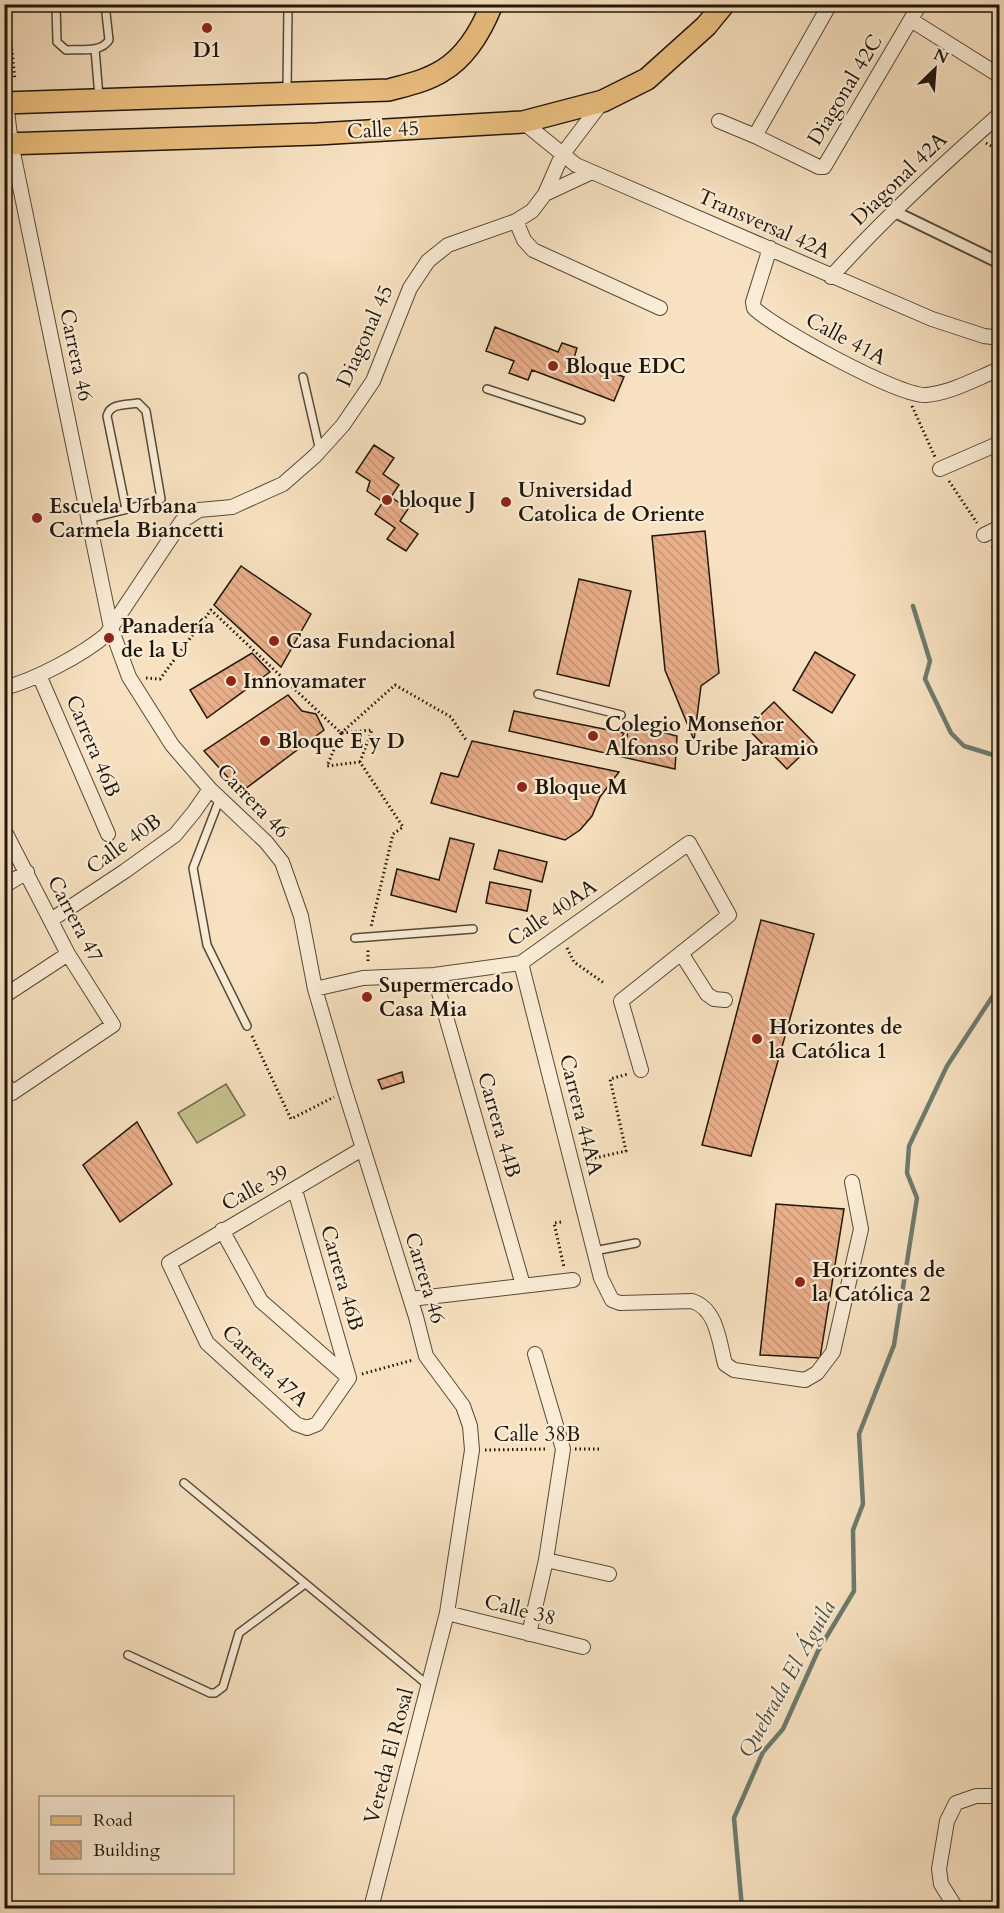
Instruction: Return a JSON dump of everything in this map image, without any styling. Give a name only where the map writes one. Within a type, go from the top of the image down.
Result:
[{"type":"main road","name":"Calle 45","points":[[5,98],[100,100],[389,90],[443,71],[466,51],[487,18],[492,4]]},
{"type":"main road","name":"Calle 45","points":[[8,143],[317,134],[524,122],[603,101],[647,79],[706,26],[724,4]]},
{"type":"street","points":[[719,121],[755,136],[830,4]]},
{"type":"street","name":"Diagonal 42C","points":[[755,136],[819,167],[824,167],[921,4]]},
{"type":"street","points":[[911,20],[999,76]]},
{"type":"street","name":"Carrera 46","points":[[5,98],[8,143],[111,628],[129,677],[172,745],[215,793],[266,842],[282,862],[301,916],[315,989],[345,1092],[411,1299],[426,1356],[464,1406],[470,1426],[472,1450],[447,1613]]},
{"type":"street","name":"Diagonal 45","points":[[4,688],[39,675],[95,645],[111,628],[182,521],[200,510],[232,507],[283,484],[320,451],[343,425],[373,381],[410,288],[428,261],[448,245],[516,221],[532,211],[544,194],[562,155],[603,101]]},
{"type":"street","name":"Diagonal 42A","points":[[831,277],[856,249],[999,114]]},
{"type":"street","name":"Transversal 42A","points":[[524,122],[576,165],[932,320],[984,336],[999,338]]},
{"type":"street","name":"Diagonal 45","points":[[544,194],[592,172]]},
{"type":"street","points":[[895,212],[999,263]]},
{"type":"street","points":[[516,221],[524,240],[533,249],[660,308]]},
{"type":"street","name":"Calle 41A","points":[[770,248],[753,302],[754,308],[792,335],[888,384],[906,392],[924,395],[943,392],[999,369]]},
{"type":"street","points":[[940,469],[999,443]]},
{"type":"street","points":[[984,535],[999,527]]},
{"type":"street","name":"Carrera 46B","points":[[39,675],[108,834]]},
{"type":"street","name":"Calle 40B","points":[[51,921],[175,835],[194,812],[215,793]]},
{"type":"street","name":"Carrera 47","points":[[4,830],[68,954],[113,1025],[8,1087]]},
{"type":"street","name":"Calle 40AA","points":[[315,989],[363,978],[434,975],[521,963],[689,843],[729,915],[681,953]]},
{"type":"street","points":[[4,886],[27,872]]},
{"type":"street","points":[[641,1071],[621,1001],[681,953],[707,994],[714,999],[725,1000]]},
{"type":"street","points":[[4,996],[68,954]]},
{"type":"street","name":"Carrera 44AA","points":[[521,963],[601,1278],[608,1296],[620,1303],[692,1301],[706,1308],[712,1317],[725,1364],[734,1370],[805,1380],[817,1373],[833,1352],[861,1229],[852,1182]]},
{"type":"street","name":"Carrera 44B","points":[[434,975],[523,1285]]},
{"type":"street","name":"Calle 39","points":[[169,1263],[362,1149]]},
{"type":"street","name":"Carrera 46B","points":[[295,1190],[349,1378]]},
{"type":"street","points":[[222,1230],[261,1301],[349,1378]]},
{"type":"street","name":"Carrera 47A","points":[[169,1263],[207,1343],[296,1424],[307,1428],[317,1424],[349,1378]]},
{"type":"street","points":[[411,1299],[570,1280]]},
{"type":"street","points":[[529,1634],[546,1560],[563,1449],[535,1354]]},
{"type":"street","points":[[546,1560],[609,1574]]},
{"type":"street","name":"Calle 38","points":[[447,1613],[583,1647]]},
{"type":"street","name":"Vereda El Rosal","points":[[371,1908],[447,1613]]},
{"type":"street","points":[[957,1908],[941,1884],[939,1869],[947,1821],[956,1803],[976,1796],[999,1796]]},
{"type":"lane","points":[[56,4],[57,42],[66,50],[95,49],[103,47],[109,40],[105,4]]},
{"type":"lane","points":[[287,93],[288,7]]},
{"type":"lane","points":[[95,49],[100,100]]},
{"type":"lane","points":[[303,376],[320,451]]},
{"type":"lane","points":[[487,389],[581,420]]},
{"type":"lane","points":[[89,519],[160,500],[146,411],[138,403],[113,407],[107,416],[126,509]]},
{"type":"lane","points":[[538,694],[621,715]]},
{"type":"lane","points":[[215,793],[193,868],[207,945],[247,1026]]},
{"type":"lane","points":[[355,938],[473,929]]},
{"type":"lane","points":[[594,1251],[636,1243]]},
{"type":"lane","points":[[184,1483],[429,1686]]},
{"type":"lane","points":[[128,1655],[210,1693],[215,1693],[223,1688],[239,1633],[306,1584]]},
{"type":"path","points":[[129,677],[160,679],[211,610],[341,733],[372,730],[360,762]]},
{"type":"path","points":[[360,762],[327,766],[341,733],[395,686],[451,717],[466,741]]},
{"type":"path","points":[[360,762],[404,826],[393,834],[368,937],[368,961]]},
{"type":"path","points":[[560,936],[574,962],[604,983]]},
{"type":"path","points":[[247,1026],[291,1119],[345,1092]]},
{"type":"path","points":[[572,1163],[626,1151],[610,1079],[641,1071]]},
{"type":"path","points":[[561,1222],[554,1223],[570,1280]]},
{"type":"path","points":[[349,1378],[426,1356]]},
{"type":"path","name":"Calle 38B","points":[[472,1450],[602,1449]]},
{"type":"shaded area","points":[[226,1084],[245,1115],[197,1143],[178,1113]]},
{"type":"building","name":"Bloque EDC","points":[[495,327],[558,352],[562,343],[577,348],[574,358],[624,377],[614,401],[532,370],[528,380],[509,373],[514,361],[486,351]]},
{"type":"building","name":"bloque J","points":[[374,445],[394,458],[383,474],[399,485],[391,497],[408,509],[400,521],[418,534],[406,551],[387,539],[395,528],[375,514],[383,502],[367,491],[370,481],[356,472]]},
{"type":"building","points":[[705,531],[719,673],[701,686],[694,740],[665,670],[652,536]]},
{"type":"building","name":"Casa Fundacional","points":[[241,566],[311,614],[281,667],[214,605]]},
{"type":"building","points":[[579,579],[631,591],[609,686],[557,674]]},
{"type":"building","points":[[815,652],[855,675],[832,713],[793,690]]},
{"type":"building","name":"Innovamater","points":[[252,653],[270,672],[207,718],[190,690]]},
{"type":"building","name":"Bloque E y D","points":[[288,695],[302,711],[316,714],[324,730],[241,792],[204,751]]},
{"type":"building","points":[[774,702],[814,743],[787,769],[747,728]]},
{"type":"building","points":[[514,711],[624,733],[622,737],[627,737],[629,724],[677,736],[675,769],[509,731]]},
{"type":"building","name":"Bloque M","points":[[472,741],[619,772],[600,797],[592,816],[580,830],[565,840],[431,803],[441,773],[458,777]]},
{"type":"building","points":[[450,838],[474,844],[456,912],[391,895],[397,869],[439,880]]},
{"type":"building","points":[[499,850],[547,862],[542,882],[494,869]]},
{"type":"building","points":[[490,882],[531,890],[527,911],[486,903]]},
{"type":"building","name":"Horizontes de la Católica 1","points":[[761,920],[814,934],[751,1156],[702,1145]]},
{"type":"building","points":[[402,1072],[404,1082],[382,1089],[378,1080]]},
{"type":"building","points":[[137,1122],[172,1184],[120,1222],[83,1165]]},
{"type":"building","name":"Horizontes de la Católica 2","points":[[776,1204],[844,1209],[820,1358],[760,1355]]},
{"type":"waterway","name":"Quebrada El Águila","points":[[913,606],[930,661],[925,679],[951,733],[964,746],[1000,757]]},
{"type":"waterway","name":"Quebrada El Águila","points":[[742,1908],[734,1818],[763,1752],[783,1729],[818,1651],[854,1591],[853,1530],[863,1504],[859,1434],[894,1345],[917,1198],[907,1173],[909,1146],[947,1066],[998,988],[996,935],[1000,923]]},
{"type":"place","name":"D1","points":[[207,28]]},
{"type":"place","name":"Bloque EDC","points":[[553,366]]},
{"type":"place","name":"bloque J","points":[[387,500]]},
{"type":"place","name":"Universidad Catolica de Oriente","points":[[506,502]]},
{"type":"place","name":"Escuela Urbana Carmela Biancetti","points":[[37,518]]},
{"type":"place","name":"Panadería de la U","points":[[109,638]]},
{"type":"place","name":"Casa Fundacional","points":[[274,641]]},
{"type":"place","name":"Innovamater","points":[[231,681]]},
{"type":"place","name":"Colegio Monseñor Alfonso Uribe Jaramio","points":[[593,736]]},
{"type":"place","name":"Bloque E y D","points":[[265,741]]},
{"type":"place","name":"Bloque M","points":[[522,787]]},
{"type":"place","name":"Supermercado Casa Mia","points":[[367,997]]},
{"type":"place","name":"Horizontes de la Católica 1","points":[[757,1039]]},
{"type":"place","name":"Horizontes de la Católica 2","points":[[800,1282]]}]
